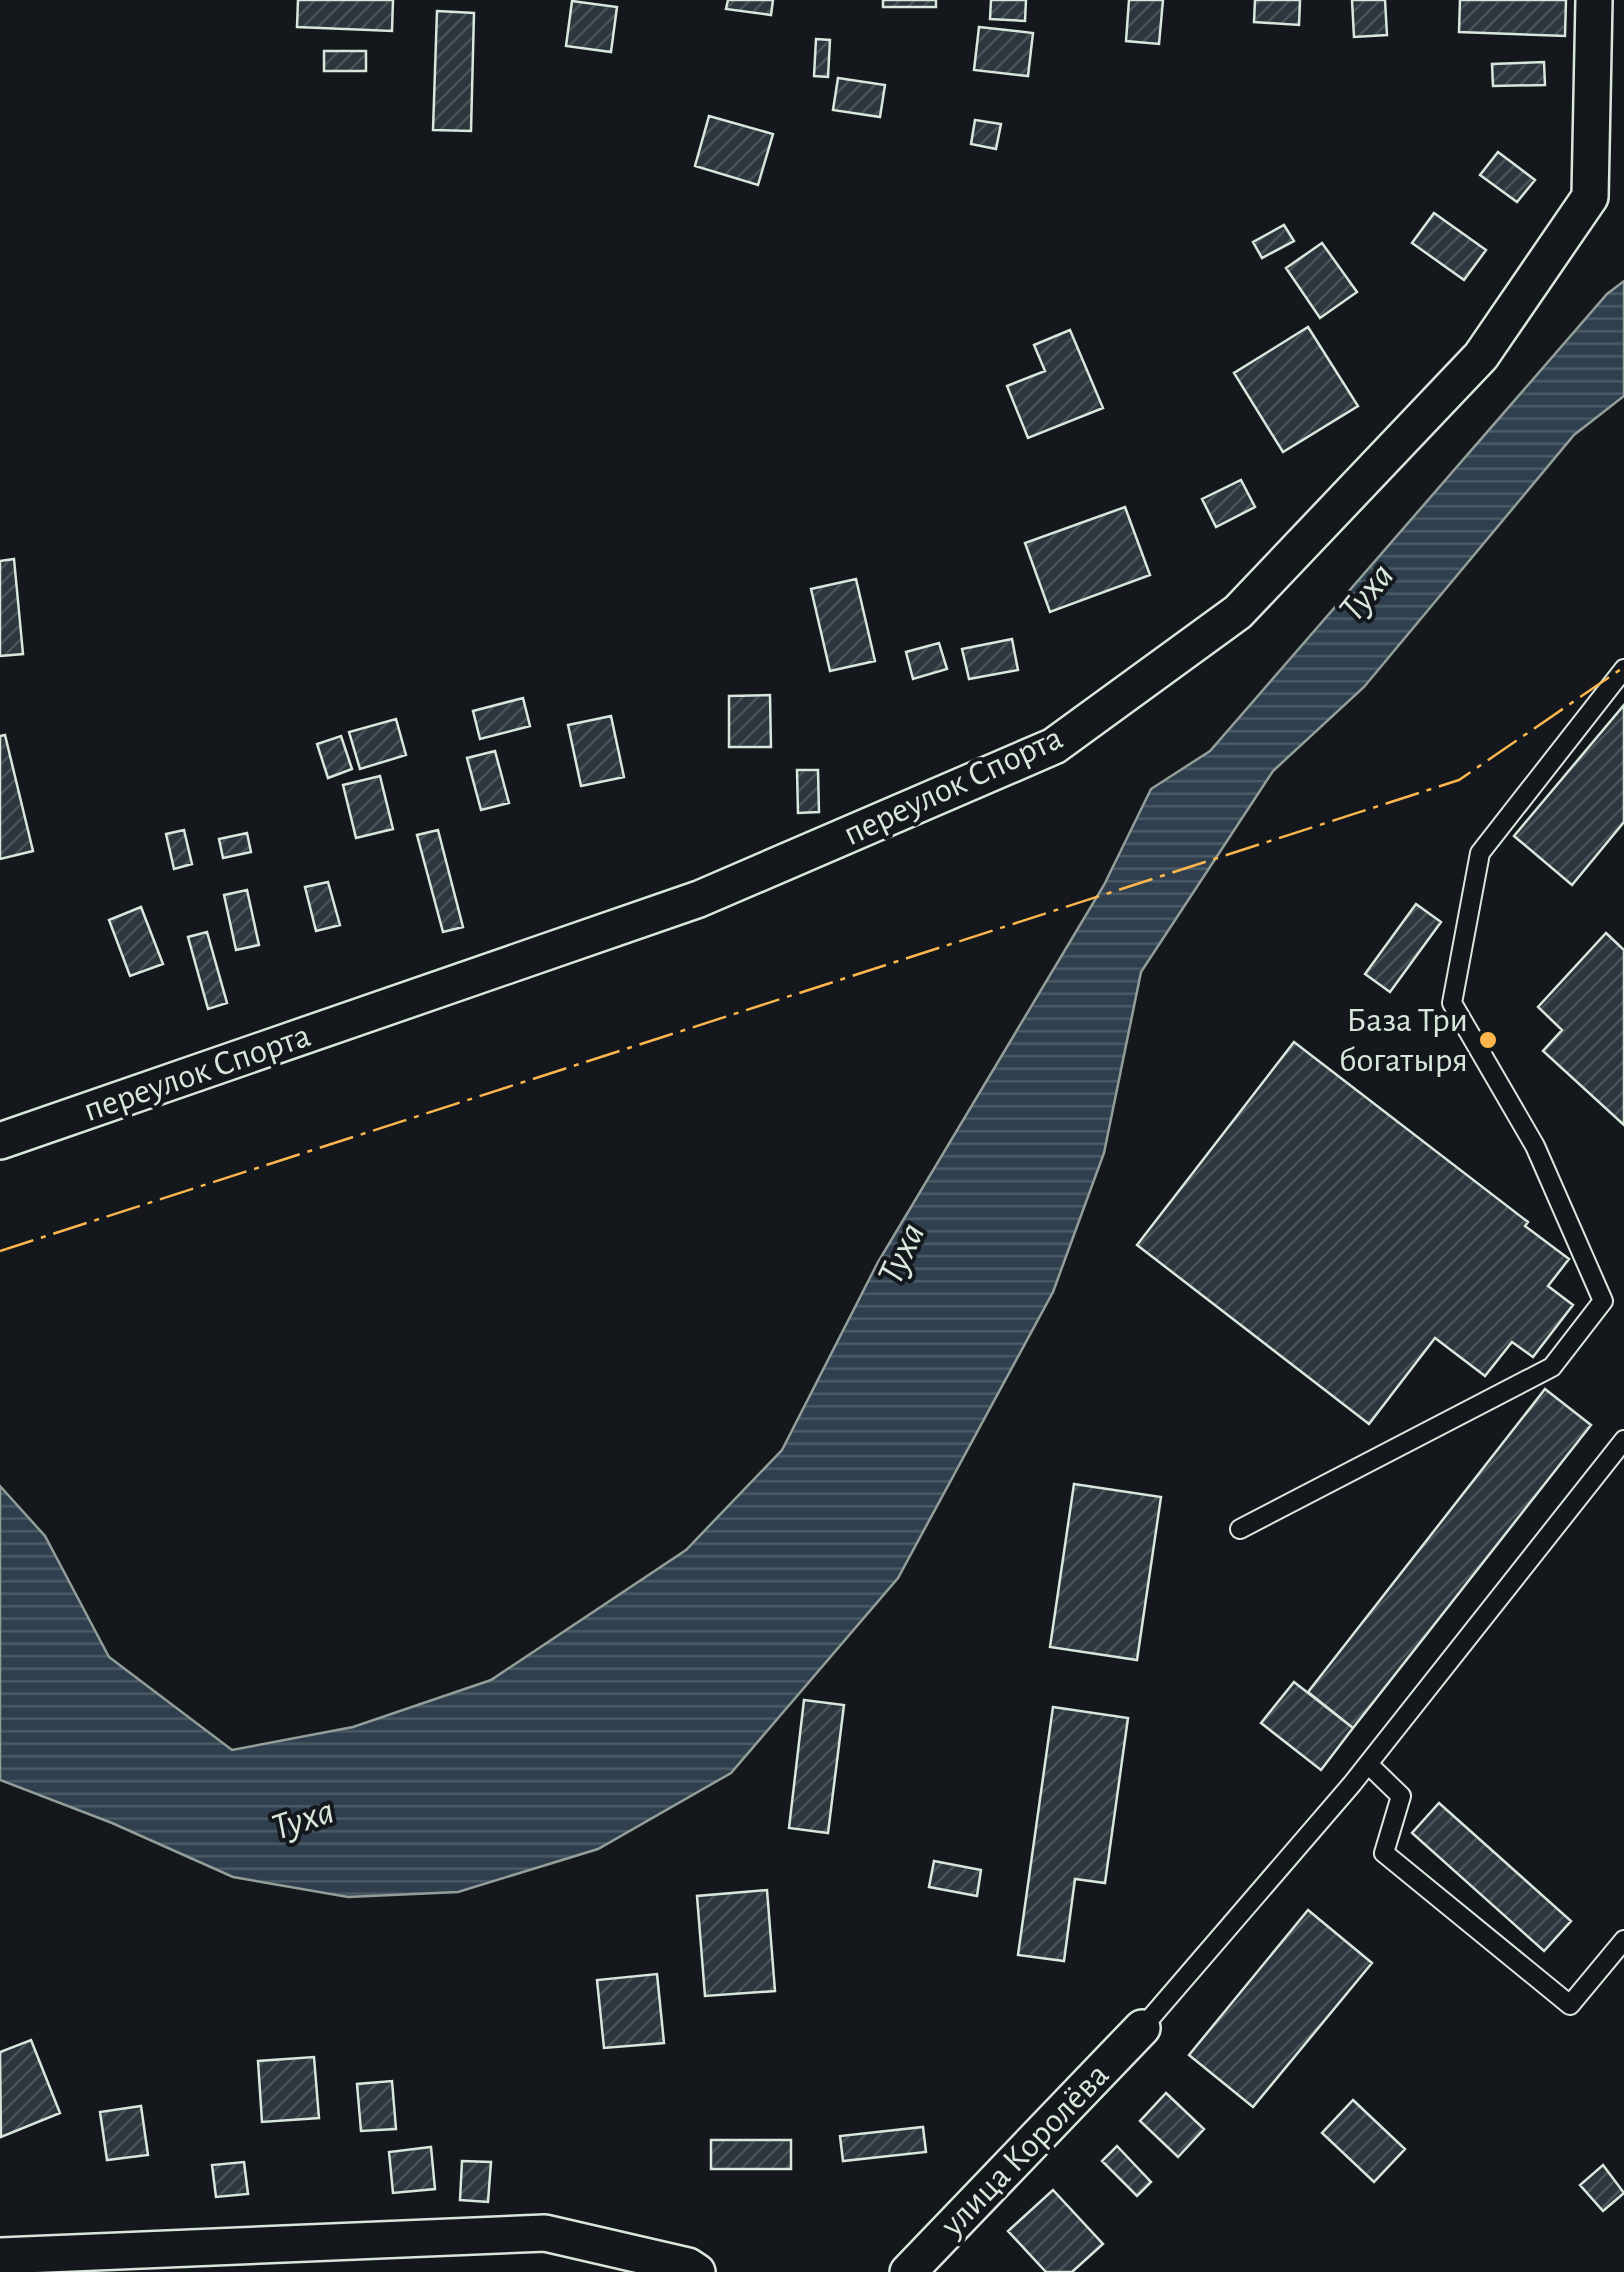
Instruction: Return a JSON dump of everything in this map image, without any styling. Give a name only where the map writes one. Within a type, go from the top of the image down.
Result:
[{"type":"street","name":"переулок Спорта","points":[[0,1140],[699,900],[1054,746],[1238,612],[1481,356],[1590,198],[1594,0]]},
{"type":"street","name":"улица Королёва","points":[[908,2272],[1142,2028]]},
{"type":"street","points":[[0,2256],[545,2234],[688,2266],[698,2272]]},
{"type":"lane","points":[[1240,1528],[1552,1367],[1603,1301],[1535,1146],[1452,1003],[1480,853],[1624,669]]},
{"type":"lane","points":[[1142,2028],[1368,1764],[1624,1440]]},
{"type":"lane","points":[[1368,1764],[1402,1796],[1384,1853],[1570,2005],[1624,1940]]},
{"type":"water","name":"Туха","points":[[1624,281],[1624,396],[1574,435],[1364,687],[1273,771],[1141,972],[1104,1153],[1053,1292],[898,1578],[731,1773],[598,1849],[458,1892],[348,1897],[233,1877],[112,1823],[0,1780],[0,1486],[45,1536],[109,1657],[232,1750],[353,1727],[491,1680],[686,1550],[782,1450],[878,1262],[1104,885],[1151,789],[1210,751],[1607,294]]},
{"type":"building","points":[[298,0],[393,0],[392,31],[297,27]]},
{"type":"building","points":[[728,0],[773,0],[771,15],[726,9]]},
{"type":"building","points":[[883,0],[936,0],[936,7],[883,7]]},
{"type":"building","points":[[991,0],[1026,0],[1025,21],[990,19]]},
{"type":"building","points":[[1129,0],[1163,0],[1159,44],[1126,41]]},
{"type":"building","points":[[1255,0],[1300,0],[1299,25],[1254,22]]},
{"type":"building","points":[[1352,0],[1385,0],[1387,35],[1354,37]]},
{"type":"building","points":[[1460,0],[1566,0],[1565,36],[1459,32]]},
{"type":"building","points":[[572,1],[617,7],[611,52],[566,46]]},
{"type":"building","points":[[437,11],[474,13],[471,131],[433,130]]},
{"type":"building","points":[[979,27],[1033,33],[1028,76],[974,70]]},
{"type":"building","points":[[816,39],[830,40],[828,77],[814,76]]},
{"type":"building","points":[[324,51],[366,51],[366,71],[324,71]]},
{"type":"building","points":[[1544,62],[1545,85],[1493,86],[1492,64]]},
{"type":"building","points":[[838,78],[885,85],[880,117],[833,110]]},
{"type":"building","points":[[709,116],[773,134],[758,185],[695,166]]},
{"type":"building","points":[[975,120],[1001,124],[996,149],[971,144]]},
{"type":"building","points":[[1498,152],[1535,180],[1517,202],[1480,175]]},
{"type":"building","points":[[1434,213],[1486,250],[1464,280],[1412,243]]},
{"type":"building","points":[[1284,225],[1294,241],[1262,258],[1253,242]]},
{"type":"building","points":[[1322,243],[1357,292],[1320,318],[1286,268]]},
{"type":"building","points":[[1308,327],[1358,406],[1283,452],[1234,373]]},
{"type":"building","points":[[1070,330],[1103,408],[1028,438],[1007,386],[1045,371],[1034,345]]},
{"type":"building","points":[[1241,480],[1255,507],[1216,527],[1202,499]]},
{"type":"building","points":[[1125,507],[1150,575],[1050,612],[1025,543]]},
{"type":"building","points":[[14,559],[23,654],[0,656],[0,561]]},
{"type":"building","points":[[856,579],[875,661],[830,671],[811,589]]},
{"type":"building","points":[[1012,639],[1018,670],[969,679],[962,649]]},
{"type":"building","points":[[939,643],[947,669],[913,679],[906,652]]},
{"type":"building","points":[[770,695],[771,747],[729,747],[729,696]]},
{"type":"building","points":[[523,698],[530,726],[480,739],[473,711]]},
{"type":"building","points":[[1624,705],[1624,822],[1572,885],[1514,836]]},
{"type":"building","points":[[611,716],[624,777],[581,786],[568,725]]},
{"type":"building","points":[[396,719],[406,755],[360,769],[349,732]]},
{"type":"building","points":[[5,735],[33,851],[0,859],[0,736]]},
{"type":"building","points":[[341,736],[352,769],[328,778],[317,744]]},
{"type":"building","points":[[495,751],[509,803],[481,810],[467,758]]},
{"type":"building","points":[[797,770],[818,770],[819,812],[798,813]]},
{"type":"building","points":[[380,776],[393,829],[356,838],[343,785]]},
{"type":"building","points":[[184,830],[192,864],[174,869],[166,834]]},
{"type":"building","points":[[438,830],[463,927],[443,932],[417,835]]},
{"type":"building","points":[[247,833],[251,852],[223,858],[219,839]]},
{"type":"building","points":[[328,882],[340,925],[316,931],[305,887]]},
{"type":"building","points":[[247,890],[259,945],[236,950],[224,895]]},
{"type":"building","points":[[1416,904],[1441,922],[1390,992],[1365,974]]},
{"type":"building","points":[[141,907],[163,964],[130,976],[109,920]]},
{"type":"building","points":[[207,932],[227,1003],[208,1009],[188,937]]},
{"type":"building","points":[[1606,933],[1624,950],[1624,1125],[1543,1051],[1562,1030],[1538,1007]]},
{"type":"building","points":[[1294,1042],[1528,1222],[1525,1226],[1569,1259],[1548,1286],[1573,1305],[1533,1357],[1512,1342],[1485,1376],[1435,1338],[1369,1424],[1137,1245]]},
{"type":"building","points":[[1545,1389],[1591,1425],[1353,1728],[1308,1692]]},
{"type":"building","points":[[1074,1484],[1161,1497],[1137,1660],[1050,1647]]},
{"type":"building","points":[[1294,1682],[1353,1728],[1321,1770],[1261,1723]]},
{"type":"building","points":[[804,1700],[844,1705],[828,1833],[789,1828]]},
{"type":"building","points":[[1053,1707],[1128,1718],[1105,1883],[1075,1879],[1064,1961],[1018,1955]]},
{"type":"building","points":[[1439,1803],[1571,1921],[1544,1951],[1412,1833]]},
{"type":"building","points":[[934,1861],[981,1870],[977,1896],[929,1887]]},
{"type":"building","points":[[767,1890],[775,1991],[705,1996],[697,1896]]},
{"type":"building","points":[[1308,1910],[1372,1963],[1253,2107],[1189,2055]]},
{"type":"building","points":[[657,1974],[664,2043],[604,2048],[597,1980]]},
{"type":"building","points":[[31,2040],[60,2113],[1,2137],[0,2052]]},
{"type":"building","points":[[314,2057],[319,2118],[262,2122],[258,2061]]},
{"type":"building","points":[[392,2081],[396,2129],[361,2131],[357,2084]]},
{"type":"building","points":[[1166,2093],[1204,2129],[1178,2157],[1140,2121]]},
{"type":"building","points":[[1353,2100],[1405,2149],[1374,2182],[1322,2133]]},
{"type":"building","points":[[141,2106],[148,2155],[107,2160],[100,2112]]},
{"type":"building","points":[[923,2127],[926,2152],[843,2161],[840,2136]]},
{"type":"building","points":[[711,2140],[791,2140],[791,2169],[711,2169]]},
{"type":"building","points":[[1117,2146],[1151,2182],[1137,2196],[1102,2161]]},
{"type":"building","points":[[431,2147],[435,2189],[393,2193],[389,2152]]},
{"type":"building","points":[[462,2161],[491,2162],[488,2202],[460,2200]]},
{"type":"building","points":[[244,2162],[248,2194],[216,2197],[212,2165]]},
{"type":"building","points":[[1603,2165],[1624,2193],[1603,2211],[1580,2185]]},
{"type":"building","points":[[1053,2190],[1103,2244],[1072,2272],[1046,2272],[1008,2231]]},
{"type":"power","points":[[0,1251],[1459,780],[1624,667]]},
{"type":"place","name":"База Три богатыря","points":[[1488,1040]]}]
